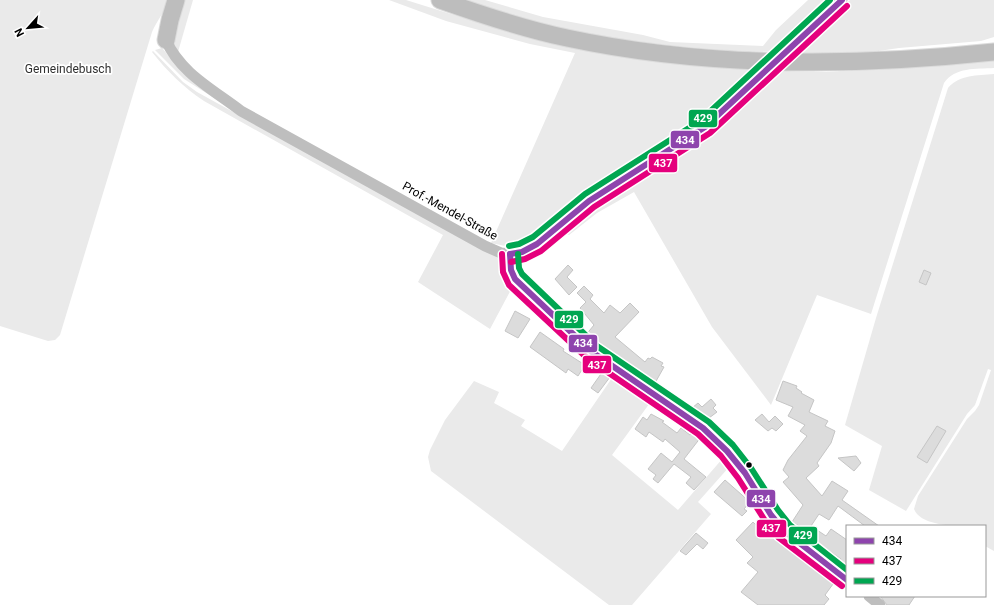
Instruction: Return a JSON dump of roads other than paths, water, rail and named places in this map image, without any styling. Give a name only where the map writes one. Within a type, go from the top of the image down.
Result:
[{"type":"highway","points":[[166,40],[176,0]]},
{"type":"highway","points":[[440,0],[475,12],[566,38],[667,54],[713,58],[818,63],[966,55],[994,52]]},
{"type":"highway","points":[[966,55],[994,45]]},
{"type":"street","points":[[842,0],[796,41],[750,87],[705,127],[589,201],[542,241],[530,249],[510,254],[511,270],[515,279],[592,352],[703,428],[727,451],[745,473],[771,515],[784,531],[846,579]]},
{"type":"street","name":"Prof.-Mendel-Straße","points":[[166,40],[171,51],[207,88],[241,111],[492,250],[510,254]]},
{"type":"street","points":[[869,597],[880,605]]},
{"type":"park label","name":"Gemeindebusch","points":[[68,69]]}]
